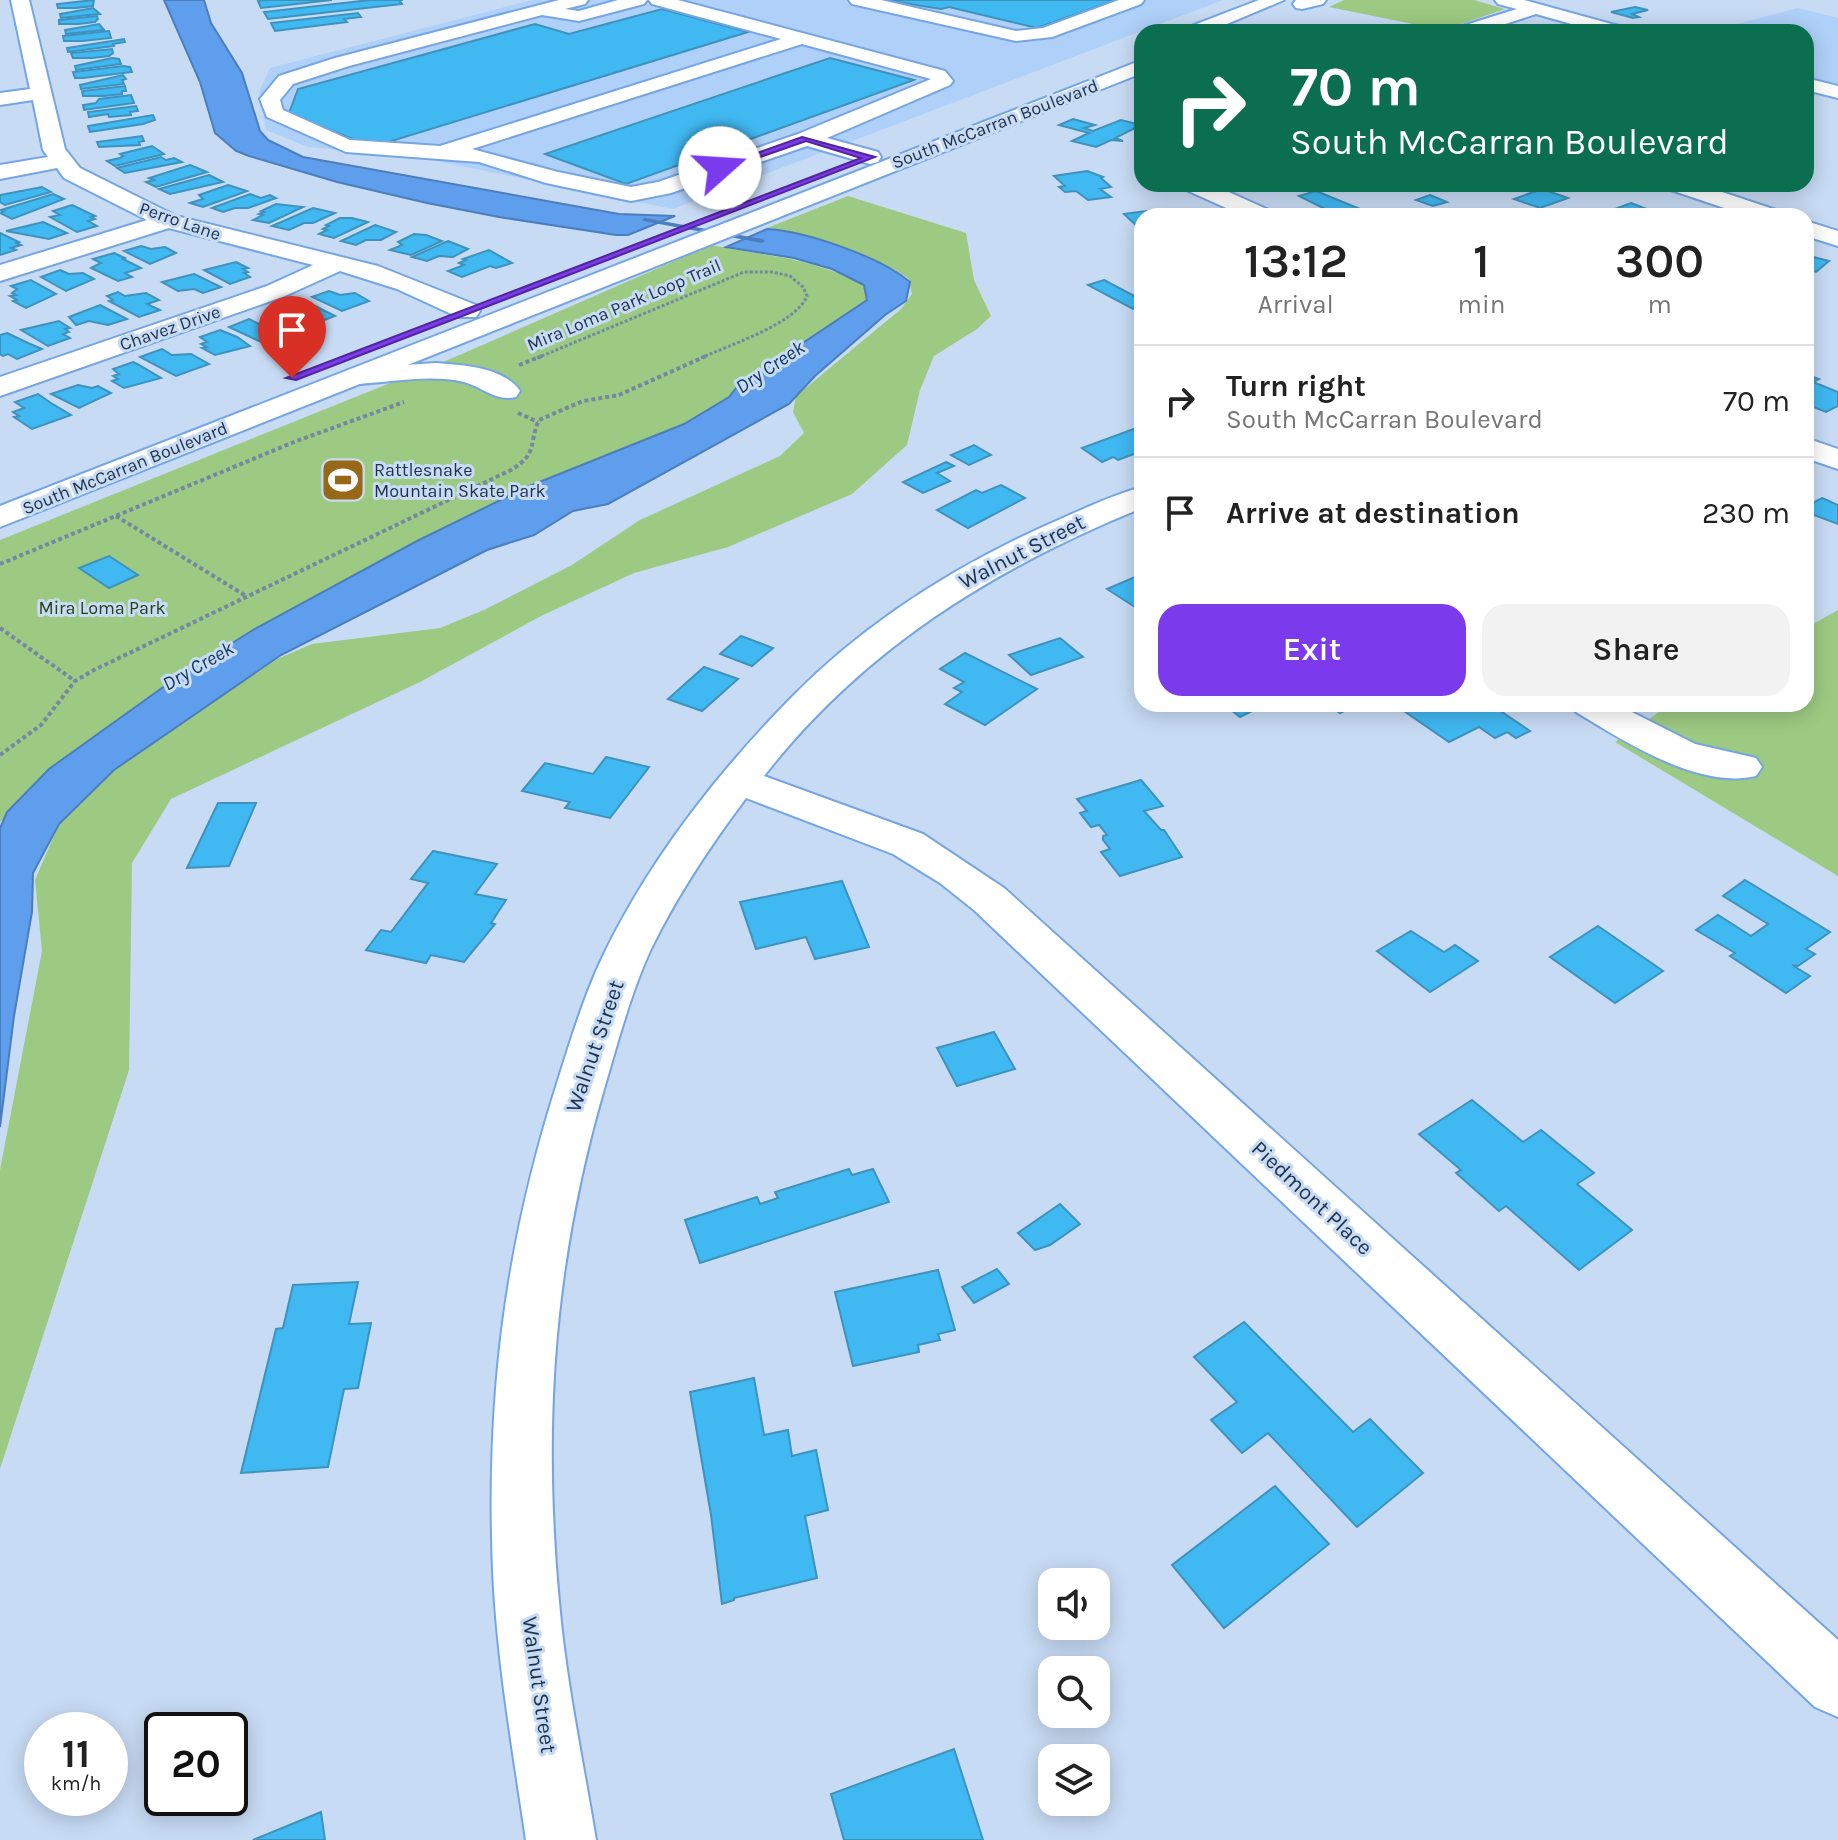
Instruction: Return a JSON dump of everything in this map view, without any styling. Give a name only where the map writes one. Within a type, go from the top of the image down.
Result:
[{"type":"street","points":[[0,172],[61,161],[54,150],[42,93],[22,39],[20,0]]},
{"type":"street","points":[[579,0],[286,80],[270,99],[274,113],[346,146],[481,156],[554,178],[631,194],[663,188],[806,139],[943,81],[938,75],[658,0]]},
{"type":"street","points":[[538,12],[573,17],[638,0]]},
{"type":"street","points":[[858,0],[1016,36],[1046,33],[1135,0]]},
{"type":"street","points":[[1213,24],[1275,0]]},
{"type":"street","points":[[1504,0],[1590,24]]},
{"type":"street","points":[[1251,24],[1310,1]]},
{"type":"street","points":[[1487,24],[1535,9]]},
{"type":"street","points":[[444,151],[802,38]]},
{"type":"street","name":"South McCarran Boulevard","points":[[0,489],[475,319],[870,157],[1134,54]]},
{"type":"street","name":"South McCarran Boulevard","points":[[0,517],[358,376],[655,238],[737,224],[1134,69]]},
{"type":"street","points":[[1814,86],[1838,92]]},
{"type":"street","points":[[0,99],[42,93]]},
{"type":"street","points":[[806,139],[870,157]]},
{"type":"street","name":"Perro Lane","points":[[61,161],[88,183],[168,221],[337,263],[406,284],[475,319]]},
{"type":"street","points":[[1210,192],[1245,208]]},
{"type":"street","points":[[1700,192],[1747,208]]},
{"type":"street","points":[[0,273],[168,221]]},
{"type":"street","points":[[1814,231],[1838,239]]},
{"type":"street","name":"Chavez Drive","points":[[0,387],[276,291],[337,263]]},
{"type":"street","points":[[471,374],[466,357],[475,319]]},
{"type":"street","points":[[358,376],[436,371],[509,380]]},
{"type":"street","points":[[1814,450],[1838,460]]},
{"type":"street","name":"Walnut Street","points":[[561,1840],[530,1637],[523,1487],[526,1355],[540,1238],[585,1070],[602,1016],[633,939],[684,856],[740,781],[800,708],[851,661],[966,578],[1028,545],[1134,500]]},
{"type":"street","points":[[1603,712],[1685,757],[1711,765],[1742,767]]},
{"type":"street","name":"Piedmont Place","points":[[740,781],[908,844],[955,873],[989,899],[1838,1684]]},
{"type":"path","name":"Mira Loma Park Loop Trail","points":[[0,755],[41,725],[75,681],[518,465],[531,455],[535,426],[539,420],[583,401],[619,395],[782,321],[803,306],[807,296],[801,283],[781,273],[757,271],[733,275],[509,380]]},
{"type":"path","points":[[0,564],[294,442],[413,399]]},
{"type":"path","points":[[116,515],[246,596]]},
{"type":"path","points":[[0,628],[75,681]]},
{"type":"shaded area","points":[[532,0],[1223,0],[1160,24],[1134,24],[1134,34],[673,209],[422,158],[308,147],[266,130],[259,92],[270,68]]},
{"type":"shaded area","points":[[1798,8],[1838,18],[1838,86],[1814,79],[1814,24],[1736,24]]},
{"type":"green space","points":[[1344,0],[1474,0],[1505,9],[1461,24],[1413,24],[1329,7]]},
{"type":"green space","points":[[848,196],[966,233],[974,280],[991,316],[977,329],[934,356],[920,390],[907,445],[852,494],[728,547],[634,573],[541,616],[420,682],[171,799],[132,863],[129,1070],[0,1469],[0,1170],[42,951],[35,880],[59,824],[114,770],[277,659],[312,644],[440,628],[484,610],[572,565],[640,520],[780,456],[804,433],[793,412],[796,396],[901,309],[912,294],[908,278],[874,259],[786,231],[767,228]]},
{"type":"green space","name":"Mira Loma Park","points":[[711,245],[825,269],[864,285],[868,300],[704,419],[248,639],[137,705],[64,763],[0,822],[0,540],[455,357]]},
{"type":"green space","points":[[1838,610],[1838,876],[1615,742],[1659,712],[1814,712],[1814,624]]},
{"type":"water","points":[[164,0],[204,0],[211,23],[242,73],[260,131],[268,140],[303,157],[619,214],[675,216],[628,235],[616,235],[427,203],[337,182],[236,151],[215,133],[200,82]]},
{"type":"water","points":[[767,229],[821,240],[881,263],[910,282],[906,301],[885,315],[815,376],[789,404],[608,504],[573,511],[534,535],[487,550],[281,655],[114,770],[59,824],[33,873],[32,912],[14,1016],[0,1127],[0,828],[7,812],[49,769],[173,680],[253,630],[417,541],[527,487],[684,424],[729,397],[737,387],[867,300],[864,285],[832,269],[794,258],[726,247]]},
{"type":"building","points":[[94,0],[93,6],[76,8],[58,8],[57,4]]},
{"type":"building","points":[[332,0],[261,8],[258,1]]},
{"type":"building","points":[[370,0],[399,0],[402,4],[268,19],[264,12]]},
{"type":"building","points":[[885,0],[1116,0],[1037,28],[949,7],[941,9]]},
{"type":"building","points":[[1635,7],[1648,10],[1632,14],[1639,17],[1633,18],[1611,12]]},
{"type":"building","points":[[93,8],[100,14],[61,18],[60,14]]},
{"type":"building","points":[[662,9],[748,32],[372,147],[289,113],[298,89],[535,24],[569,34]]},
{"type":"building","points":[[358,13],[361,17],[344,19],[347,22],[275,31],[271,23]]},
{"type":"building","points":[[97,16],[95,22],[59,24],[59,20]]},
{"type":"building","points":[[99,24],[104,30],[66,34],[65,30]]},
{"type":"building","points":[[109,31],[111,38],[64,41],[63,36]]},
{"type":"building","points":[[124,39],[125,42],[114,46],[68,52],[67,48]]},
{"type":"building","points":[[112,49],[113,53],[109,56],[92,58],[73,58],[71,53]]},
{"type":"building","points":[[830,58],[914,80],[626,184],[545,154]]},
{"type":"building","points":[[119,59],[121,64],[76,70],[75,66]]},
{"type":"building","points":[[130,67],[132,72],[75,78],[73,72]]},
{"type":"building","points":[[123,75],[126,79],[122,80],[124,84],[81,89],[80,85]]},
{"type":"building","points":[[125,86],[126,91],[122,94],[83,96],[82,91]]},
{"type":"building","points":[[131,95],[134,103],[84,110],[83,105],[96,103],[99,99]]},
{"type":"building","points":[[136,106],[138,111],[130,112],[131,115],[89,117],[88,112]]},
{"type":"building","points":[[153,115],[155,120],[143,124],[90,132],[88,126]]},
{"type":"building","points":[[1073,119],[1095,125],[1084,128],[1093,131],[1121,120],[1134,123],[1134,128],[1115,138],[1123,141],[1111,140],[1096,147],[1072,141],[1089,133],[1059,125]]},
{"type":"building","points":[[142,136],[144,141],[139,142],[140,145],[99,147],[97,142]]},
{"type":"building","points":[[152,146],[164,154],[115,166],[107,161],[123,156],[120,154]]},
{"type":"building","points":[[161,157],[182,162],[125,173],[117,168]]},
{"type":"building","points":[[190,165],[207,172],[156,187],[146,182],[154,180],[149,178]]},
{"type":"building","points":[[1087,171],[1103,177],[1111,187],[1100,189],[1111,197],[1088,200],[1076,191],[1065,192],[1059,187],[1065,186],[1054,176]]},
{"type":"building","points":[[209,175],[223,182],[170,194],[159,189]]},
{"type":"building","points":[[228,185],[247,191],[203,207],[190,203],[203,199],[199,195]]},
{"type":"building","points":[[42,187],[51,192],[5,205],[0,202],[0,195]]},
{"type":"building","points":[[1318,192],[1357,208],[1323,208],[1299,196]]},
{"type":"building","points":[[1534,192],[1551,192],[1568,198],[1540,208],[1514,199]]},
{"type":"building","points":[[53,194],[64,199],[12,219],[0,213],[4,211],[1,210]]},
{"type":"building","points":[[250,194],[276,198],[248,208],[223,212],[212,208]]},
{"type":"building","points":[[1430,195],[1447,202],[1433,206],[1416,200]]},
{"type":"building","points":[[1631,203],[1644,208],[1618,208]]},
{"type":"building","points":[[276,204],[303,207],[269,223],[253,220],[263,215],[259,214],[264,212],[261,211]]},
{"type":"building","points":[[72,205],[95,216],[91,217],[95,219],[88,221],[97,226],[77,232],[50,217],[60,215],[53,211]]},
{"type":"building","points":[[313,208],[335,213],[289,230],[272,226]]},
{"type":"building","points":[[1134,213],[1134,223],[1124,214]]},
{"type":"building","points":[[340,218],[368,222],[334,238],[319,234],[327,230],[323,229],[329,226],[326,225]]},
{"type":"building","points":[[43,222],[67,233],[49,239],[6,231]]},
{"type":"building","points":[[375,225],[396,232],[381,240],[366,240],[356,245],[341,241]]},
{"type":"building","points":[[0,233],[19,242],[16,243],[21,245],[0,255]]},
{"type":"building","points":[[414,234],[442,241],[411,255],[390,250],[402,245],[398,242]]},
{"type":"building","points":[[448,241],[468,249],[453,257],[439,256],[427,261],[412,257]]},
{"type":"building","points":[[141,246],[151,249],[165,247],[176,253],[150,264],[124,251]]},
{"type":"building","points":[[489,250],[512,263],[496,268],[490,266],[462,277],[448,271],[464,265],[459,263],[466,260],[463,259]]},
{"type":"building","points":[[114,253],[141,268],[125,273],[132,277],[118,281],[91,268],[101,263],[93,259]]},
{"type":"building","points":[[1814,257],[1829,261],[1816,272]]},
{"type":"building","points":[[236,262],[248,268],[243,269],[250,277],[230,284],[204,270]]},
{"type":"building","points":[[60,270],[69,274],[83,273],[94,279],[66,291],[41,277]]},
{"type":"building","points":[[194,274],[221,287],[203,293],[194,289],[178,291],[162,282]]},
{"type":"building","points":[[31,280],[56,294],[26,308],[13,301],[17,300],[10,296],[16,295],[12,293],[17,289],[11,286]]},
{"type":"building","points":[[1104,280],[1134,296],[1134,309],[1133,309],[1088,285]]},
{"type":"building","points":[[329,291],[340,295],[355,293],[369,301],[342,311],[312,297]]},
{"type":"building","points":[[118,292],[125,296],[146,293],[159,300],[147,304],[160,310],[139,317],[109,301],[113,300],[107,296]]},
{"type":"building","points":[[303,299],[335,316],[304,328],[281,317],[290,311],[281,307]]},
{"type":"building","points":[[100,305],[127,319],[108,325],[89,321],[76,325],[69,317]]},
{"type":"building","points":[[249,319],[259,324],[275,322],[288,329],[261,342],[229,327]]},
{"type":"building","points":[[59,321],[70,328],[65,329],[69,332],[63,334],[70,338],[48,346],[21,330]]},
{"type":"building","points":[[220,330],[250,346],[215,355],[202,348],[207,347],[201,344],[207,342],[200,337]]},
{"type":"building","points":[[7,333],[42,349],[17,359],[8,354],[3,356],[0,354],[0,335]]},
{"type":"building","points":[[162,349],[172,355],[191,354],[209,364],[176,376],[140,357]]},
{"type":"building","points":[[133,362],[161,378],[124,388],[112,381],[118,379],[113,376],[119,374],[113,369]]},
{"type":"building","points":[[1814,382],[1838,392],[1838,406],[1826,412],[1814,407]]},
{"type":"building","points":[[78,385],[98,386],[111,393],[79,408],[51,394]]},
{"type":"building","points":[[38,394],[71,415],[32,429],[14,417],[19,416],[13,412],[24,408],[15,402]]},
{"type":"building","points":[[1134,429],[1134,454],[1118,460],[1113,457],[1102,462],[1082,448]]},
{"type":"building","points":[[974,445],[991,455],[969,465],[951,455]]},
{"type":"building","points":[[946,462],[954,466],[937,473],[950,481],[923,493],[903,482]]},
{"type":"building","points":[[1001,485],[1025,498],[968,528],[937,510],[976,490],[982,493]]},
{"type":"building","points":[[1822,498],[1838,505],[1838,524],[1814,515],[1814,502]]},
{"type":"building","points":[[109,556],[138,575],[109,588],[79,568]]},
{"type":"building","points":[[1134,577],[1134,606],[1107,589]]},
{"type":"building","points":[[741,636],[773,648],[752,666],[720,654]]},
{"type":"building","points":[[1060,638],[1083,657],[1031,675],[1009,655]]},
{"type":"building","points":[[965,653],[1037,689],[985,725],[945,704],[962,692],[954,688],[964,682],[940,669]]},
{"type":"building","points":[[704,667],[738,679],[702,711],[668,699]]},
{"type":"building","points":[[1234,712],[1250,712],[1240,717]]},
{"type":"building","points":[[1405,712],[1502,712],[1530,731],[1516,738],[1507,732],[1495,738],[1479,727],[1449,742]]},
{"type":"building","points":[[606,757],[649,767],[610,818],[565,808],[570,802],[522,791],[545,763],[593,774]]},
{"type":"building","points":[[1141,780],[1163,806],[1144,811],[1164,830],[1182,857],[1120,876],[1101,852],[1110,849],[1103,840],[1103,836],[1107,835],[1099,825],[1091,827],[1080,813],[1087,811],[1077,799]]},
{"type":"building","points":[[218,803],[256,803],[229,866],[187,868]]},
{"type":"building","points":[[433,851],[497,864],[475,894],[506,900],[491,923],[495,924],[464,962],[431,955],[426,963],[366,950],[381,930],[391,932],[428,883],[411,879]]},
{"type":"building","points":[[1745,880],[1830,932],[1806,949],[1815,954],[1798,966],[1792,965],[1810,976],[1786,993],[1730,956],[1735,953],[1696,930],[1718,915],[1751,936],[1768,924],[1723,896]]},
{"type":"building","points":[[842,881],[869,947],[815,959],[806,937],[756,949],[740,902]]},
{"type":"building","points":[[1598,926],[1663,971],[1615,1003],[1550,957]]},
{"type":"building","points":[[1411,931],[1444,952],[1455,945],[1478,961],[1430,992],[1377,951]]},
{"type":"building","points":[[994,1032],[1015,1069],[957,1086],[937,1048]]},
{"type":"building","points":[[1472,1100],[1523,1142],[1541,1130],[1594,1173],[1577,1184],[1632,1230],[1579,1270],[1506,1206],[1499,1211],[1456,1173],[1461,1170],[1419,1134]]},
{"type":"building","points":[[849,1169],[852,1175],[873,1169],[889,1202],[700,1263],[685,1220],[757,1197],[760,1204],[778,1198],[775,1192]]},
{"type":"building","points":[[1060,1204],[1080,1224],[1050,1245],[1035,1250],[1018,1233]]},
{"type":"building","points":[[997,1269],[1009,1284],[974,1303],[962,1287]]},
{"type":"building","points":[[938,1270],[955,1330],[938,1334],[940,1340],[918,1345],[919,1352],[853,1366],[835,1292]]},
{"type":"building","points":[[358,1282],[349,1324],[371,1323],[358,1388],[344,1389],[328,1467],[241,1473],[276,1329],[283,1328],[293,1285]]},
{"type":"building","points":[[1244,1322],[1353,1432],[1370,1419],[1423,1473],[1357,1527],[1268,1433],[1242,1453],[1211,1420],[1237,1402],[1194,1357]]},
{"type":"building","points":[[754,1378],[764,1435],[788,1430],[792,1456],[816,1450],[828,1510],[805,1516],[817,1578],[734,1598],[722,1604],[711,1515],[690,1392]]},
{"type":"building","points":[[1275,1486],[1329,1544],[1224,1628],[1172,1565]]},
{"type":"building","points":[[954,1749],[983,1840],[844,1840],[831,1794]]},
{"type":"building","points":[[321,1812],[325,1840],[253,1840]]},
{"type":"waterway","name":"Dry Creek","points":[[645,220],[762,241]]},
{"type":"place","name":"Rattlesnake Mountain Skate Park","points":[[343,480]]},
{"type":"route","points":[[292,378],[870,157],[806,139],[720,168]]}]
